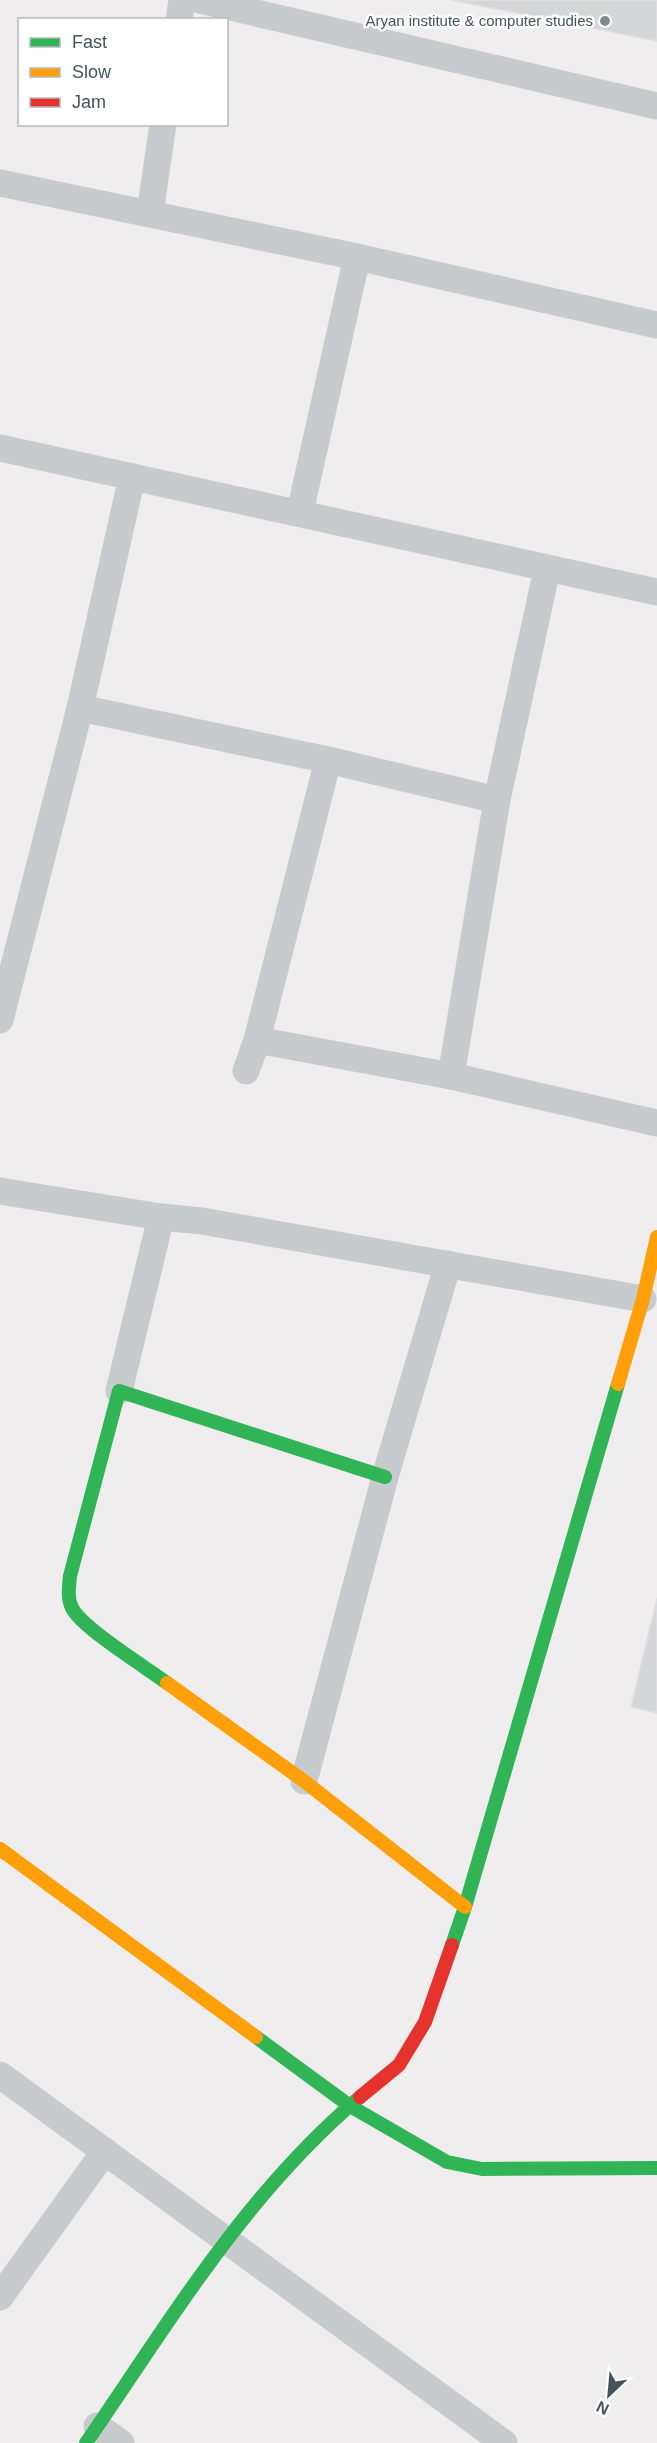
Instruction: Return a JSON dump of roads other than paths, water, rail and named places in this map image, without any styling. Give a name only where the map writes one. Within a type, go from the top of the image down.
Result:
[{"type":"street","points":[[179,18],[182,0]]},
{"type":"street","points":[[201,0],[657,106]]},
{"type":"street","points":[[150,213],[163,126]]},
{"type":"street","points":[[0,183],[357,257],[657,324]]},
{"type":"street","points":[[300,512],[357,257]]},
{"type":"street","points":[[0,447],[657,592]]},
{"type":"street","points":[[0,1020],[80,708],[132,477]]},
{"type":"street","points":[[451,1076],[498,800],[547,569]]},
{"type":"street","points":[[80,708],[328,760],[498,800]]},
{"type":"street","points":[[246,1071],[257,1040],[328,760]]},
{"type":"street","points":[[257,1040],[451,1076],[657,1123]]},
{"type":"street","points":[[0,1191],[161,1217],[202,1221],[643,1299]]},
{"type":"street","points":[[161,1217],[119,1391],[70,1576],[68,1596],[74,1613],[303,1781],[465,1907]]},
{"type":"street","points":[[121,2443],[92,2435],[226,2238],[280,2174],[350,2106],[399,2065],[425,2022],[465,1907],[643,1299],[657,1237]]},
{"type":"street","points":[[303,1781],[385,1477],[448,1264]]},
{"type":"street","points":[[119,1391],[385,1477]]},
{"type":"street","points":[[0,1849],[350,2106],[447,2162],[482,2169],[657,2168]]},
{"type":"street","points":[[0,2075],[504,2443]]},
{"type":"street","points":[[0,2296],[105,2151]]},
{"type":"place","name":"Aryan institute & computer studies","points":[[605,21]]}]
